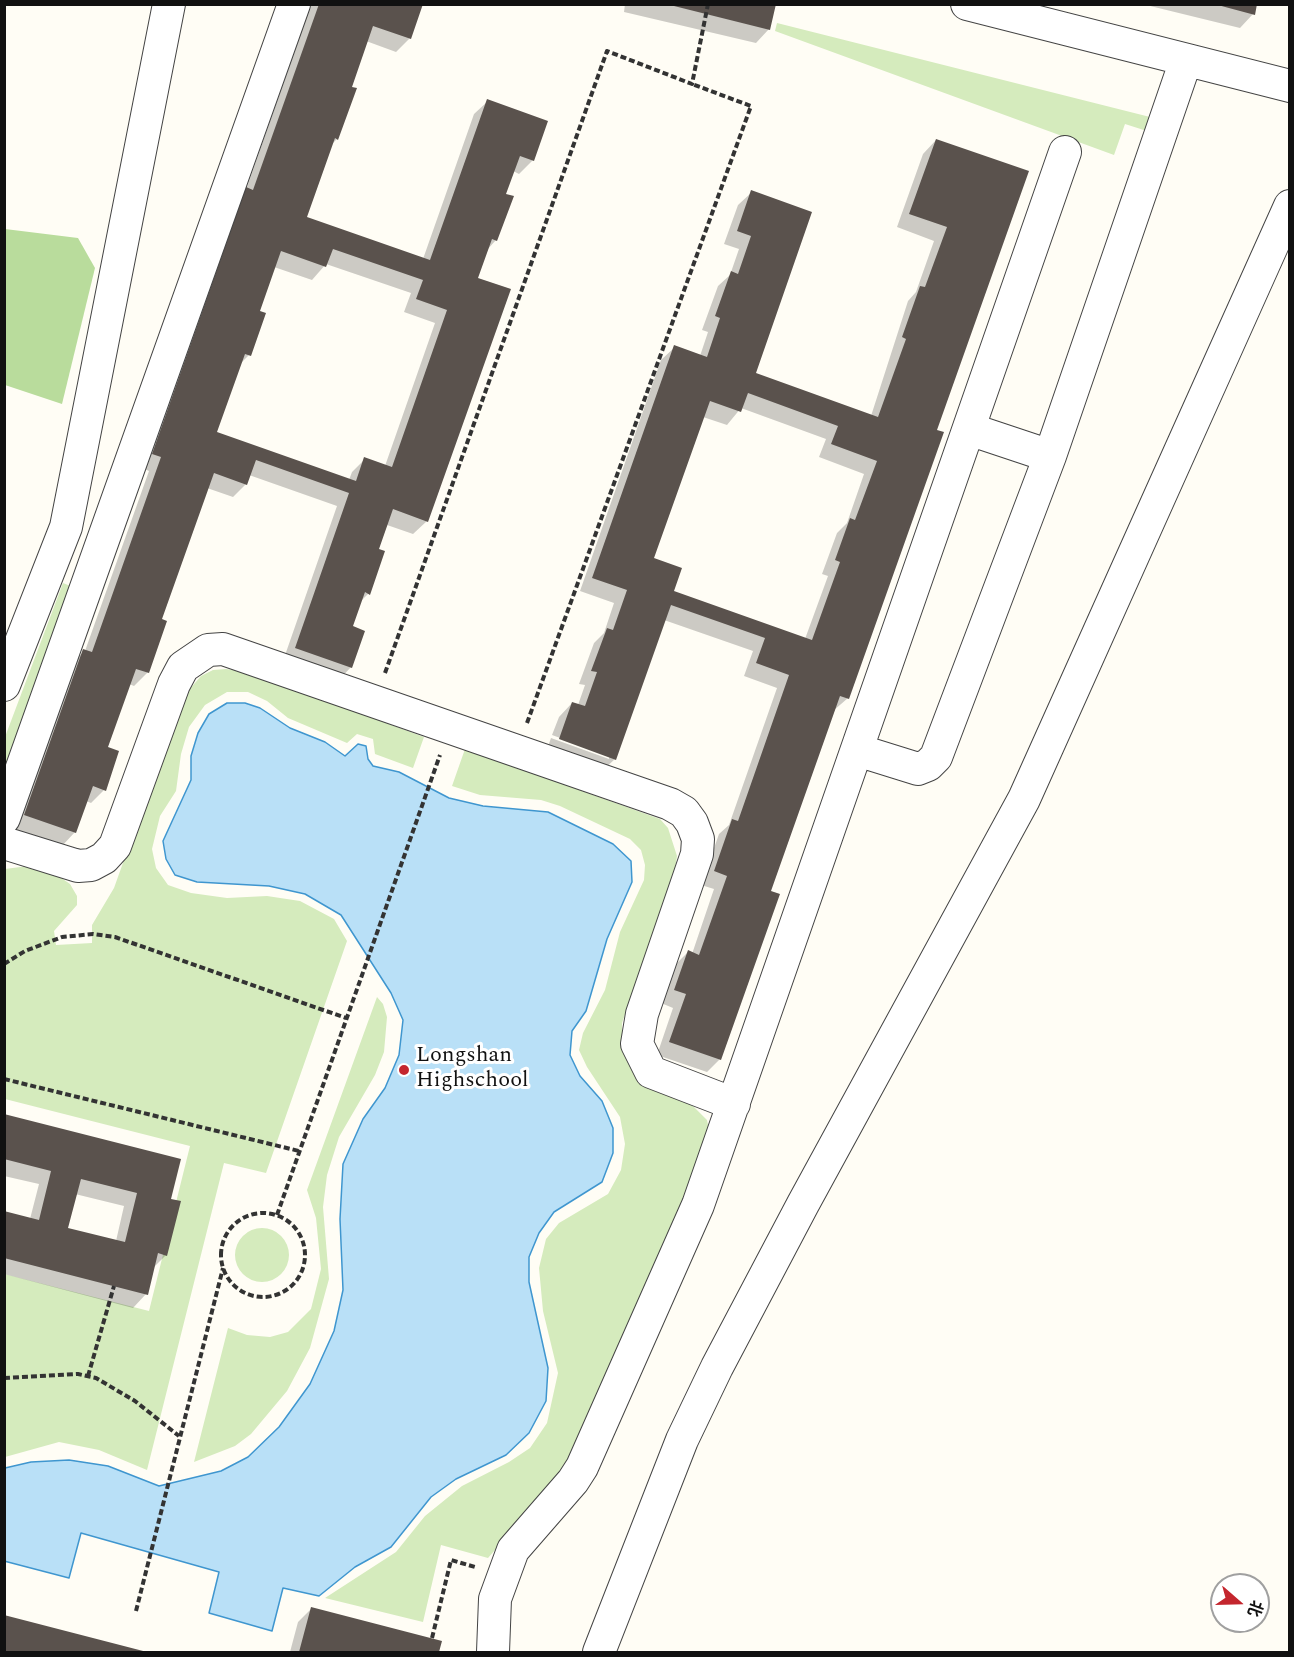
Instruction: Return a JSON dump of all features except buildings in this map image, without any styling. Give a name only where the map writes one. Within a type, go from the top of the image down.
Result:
[{"type":"street","points":[[4,685],[66,527],[170,4]]},
{"type":"street","points":[[4,818],[294,4]]},
{"type":"street","points":[[967,4],[1290,86]]},
{"type":"street","points":[[857,750],[918,769],[928,765],[936,757],[1050,456],[1186,60]]},
{"type":"street","points":[[492,1653],[495,1599],[502,1574],[513,1550],[573,1481],[582,1467],[699,1205],[1065,152]]},
{"type":"street","points":[[599,1653],[682,1440],[798,1215],[1024,799],[1290,206]]},
{"type":"street","points":[[969,429],[1050,456]]},
{"type":"street","points":[[4,843],[78,866],[91,865],[104,858],[115,846],[174,684],[183,667],[208,650],[223,649],[670,804],[688,818],[698,839],[697,854],[642,1014],[637,1044],[651,1072],[734,1104]]},
{"type":"path","points":[[692,84],[708,4]]},
{"type":"path","points":[[383,678],[608,51],[751,106],[525,730]]},
{"type":"path","points":[[277,1215],[450,728]]},
{"type":"path","points":[[4,964],[25,951],[54,939],[93,934],[115,937],[346,1018]]},
{"type":"path","points":[[4,1079],[299,1151]]},
{"type":"path","points":[[136,1611],[223,1268],[222,1244],[236,1222],[260,1213],[277,1215],[296,1228],[305,1253],[304,1266],[297,1279],[287,1290],[274,1296],[259,1298],[245,1293],[232,1285],[223,1268]]},
{"type":"path","points":[[88,1376],[114,1286]]},
{"type":"path","points":[[4,1378],[63,1374],[88,1376],[117,1389],[180,1437]]},
{"type":"path","points":[[432,1638],[451,1560],[502,1574]]},
{"type":"green space","points":[[777,23],[1154,118],[1150,132],[1125,124],[1114,155],[775,31]]},
{"type":"green space","points":[[5,229],[78,238],[95,268],[62,404],[5,385]]},
{"type":"green space","points":[[63,583],[73,587],[5,768],[5,737]]},
{"type":"green space","points":[[213,670],[248,672],[424,737],[413,768],[375,754],[373,739],[357,734],[347,743],[288,718],[267,701],[248,692],[227,692],[205,705],[189,727],[181,754],[176,791],[160,816],[152,849],[156,868],[168,885],[191,893],[227,898],[267,896],[300,901],[334,919],[347,941],[266,1173],[224,1163],[147,1470],[99,1450],[59,1442],[5,1457],[4,1274],[149,1311],[190,1146],[5,1099],[5,869],[28,866],[57,875],[70,884],[77,896],[77,905],[54,931],[56,945],[92,943],[92,925],[114,888],[182,698],[201,676]]},
{"type":"green space","points":[[465,749],[660,819],[668,828],[677,856],[675,870],[622,1023],[622,1048],[640,1082],[655,1091],[692,1105],[707,1120],[709,1130],[667,1247],[563,1472],[488,1558],[441,1545],[423,1622],[325,1598],[396,1552],[425,1516],[462,1486],[509,1462],[530,1448],[547,1423],[558,1373],[543,1311],[539,1268],[546,1239],[559,1223],[608,1194],[621,1170],[625,1144],[620,1117],[587,1067],[579,1050],[583,1033],[605,990],[620,932],[644,880],[645,865],[641,850],[630,839],[560,806],[541,800],[480,795],[452,786]]},
{"type":"green space","points":[[377,997],[383,1004],[387,1017],[384,1052],[375,1075],[339,1137],[327,1175],[323,1207],[329,1279],[310,1348],[287,1391],[251,1434],[235,1446],[194,1462],[228,1328],[247,1335],[270,1337],[288,1332],[311,1309],[321,1269],[316,1218],[307,1190]]},
{"type":"green space","points":[[262,1228],[272,1230],[281,1236],[287,1245],[289,1255],[287,1265],[281,1274],[272,1280],[262,1282],[252,1280],[243,1274],[237,1265],[235,1255],[237,1245],[243,1236],[252,1230]]},
{"type":"water","points":[[227,703],[245,703],[260,708],[290,728],[325,742],[345,756],[358,744],[366,746],[368,759],[373,766],[399,772],[449,798],[483,806],[548,812],[613,844],[631,861],[632,882],[607,939],[586,1011],[572,1031],[570,1055],[580,1076],[602,1101],[613,1128],[613,1153],[602,1182],[554,1212],[539,1233],[529,1257],[529,1282],[548,1368],[546,1401],[529,1433],[506,1455],[456,1479],[431,1497],[391,1547],[355,1567],[319,1596],[283,1588],[272,1631],[209,1613],[219,1572],[81,1533],[69,1578],[4,1561],[5,1468],[31,1462],[69,1460],[108,1466],[159,1486],[221,1471],[248,1457],[279,1427],[310,1384],[334,1331],[343,1290],[340,1219],[343,1164],[363,1119],[385,1088],[399,1055],[403,1020],[391,993],[341,915],[305,894],[269,886],[197,882],[175,875],[166,859],[163,841],[191,780],[191,756],[198,733],[209,714]]},
{"type":"place","name":"Longshan Highschool","points":[[404,1070]]}]
